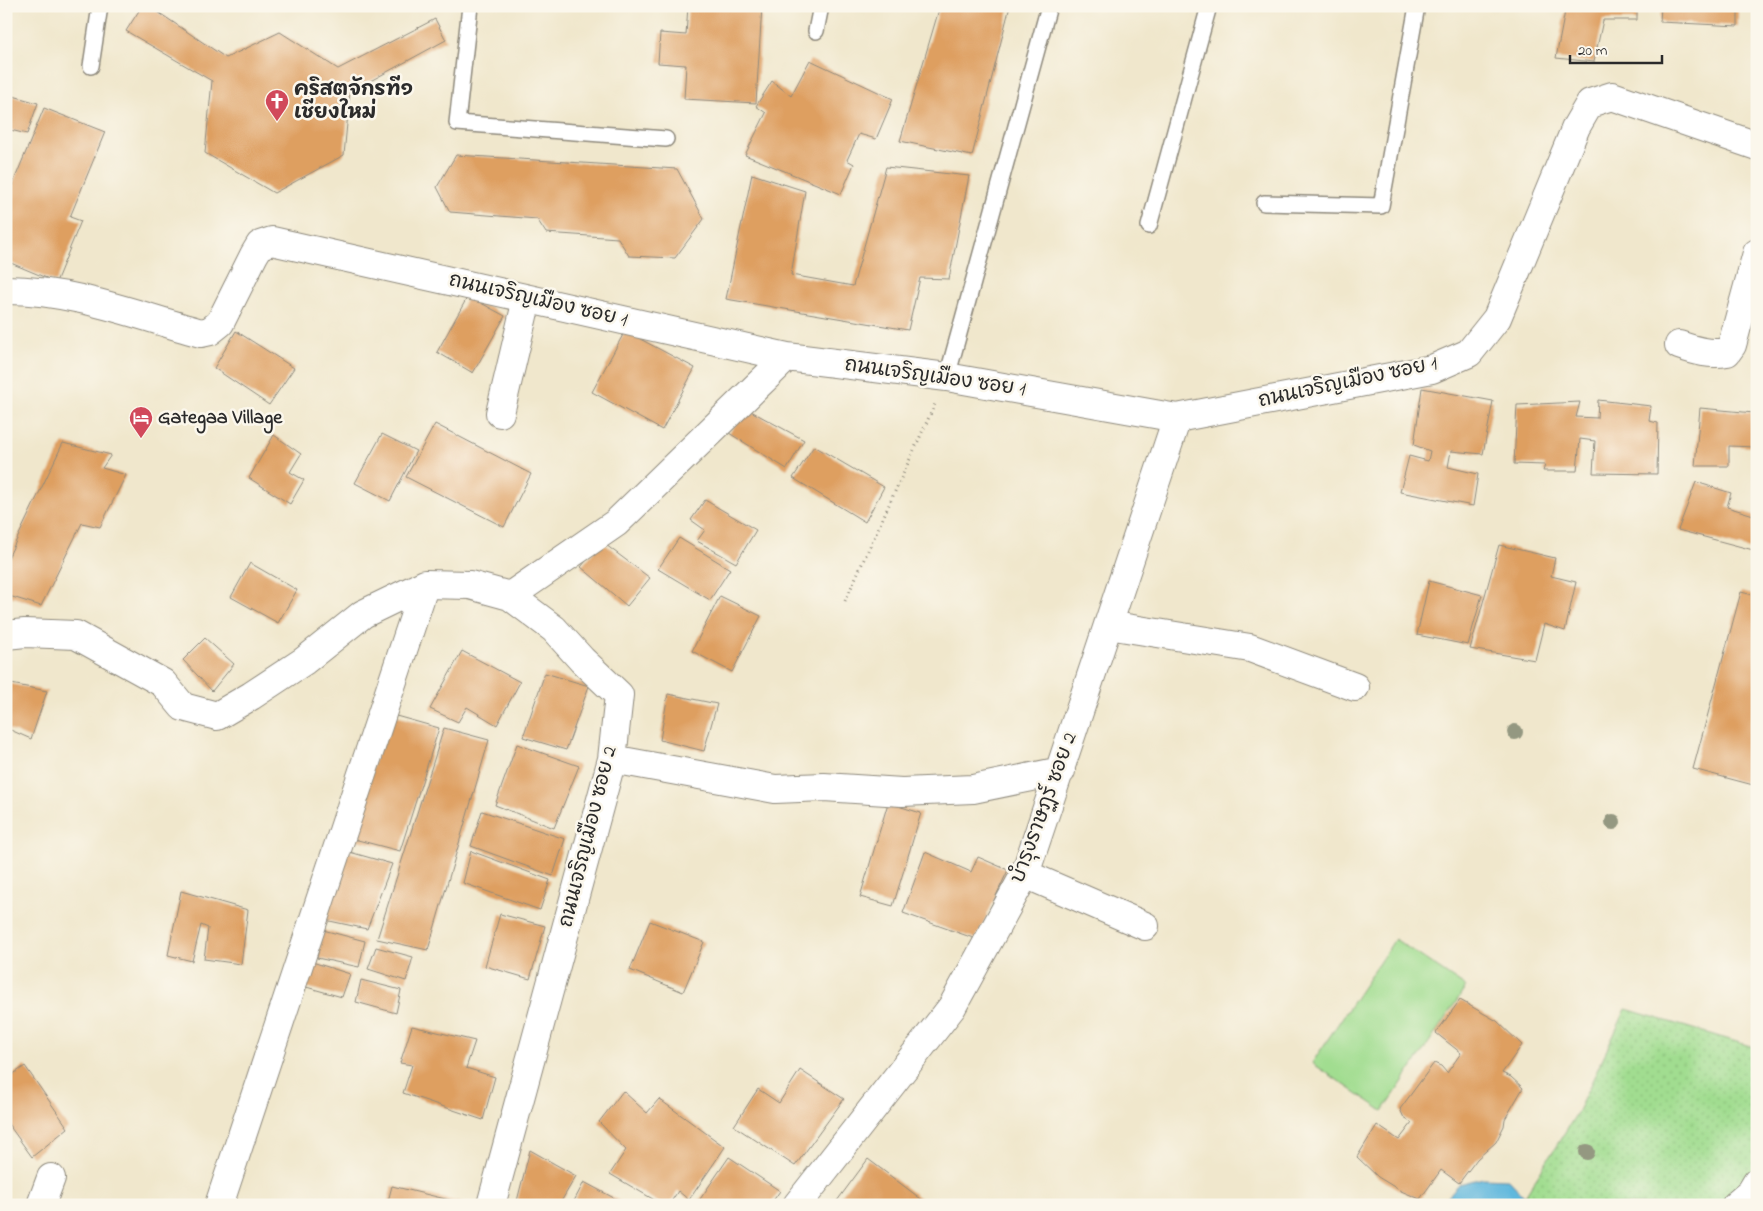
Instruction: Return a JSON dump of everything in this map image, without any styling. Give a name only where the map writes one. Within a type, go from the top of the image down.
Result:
[{"type":"street","name":"ถนนเจริญเมือง ซอย 1","points":[[6,290],[31,290],[76,298],[201,333],[210,331],[220,323],[260,245],[272,241],[786,357],[947,377],[1177,418],[1432,369],[1469,353],[1497,318],[1576,127],[1590,103],[1612,96],[1757,146]]},
{"type":"street","points":[[1679,345],[1696,351],[1716,354],[1727,352],[1732,344],[1757,253]]},
{"type":"street","points":[[500,413],[528,299]]},
{"type":"street","points":[[510,596],[616,523],[786,357]]},
{"type":"street","name":"บำรุงราษฏร์ ซอย 2","points":[[797,1205],[952,1007],[1025,874],[1177,418]]},
{"type":"street","points":[[220,1205],[425,584]]},
{"type":"street","name":"ถนนเจริญเมือง ซอย 2","points":[[6,636],[25,633],[76,635],[163,683],[183,706],[217,716],[304,661],[363,614],[425,584],[470,585],[510,596],[554,629],[582,660],[619,695],[612,759],[491,1205]]},
{"type":"street","points":[[1108,625],[1250,648],[1355,687]]},
{"type":"street","points":[[612,759],[774,789],[824,787],[902,792],[973,789],[1060,771]]},
{"type":"street","points":[[1025,874],[1145,926]]},
{"type":"street","points":[[42,1205],[51,1178]]},
{"type":"street","points":[[1736,1205],[1751,1192],[1757,1182]]},
{"type":"lane","points":[[91,66],[100,6]]},
{"type":"lane","points":[[470,6],[457,123],[666,139]]},
{"type":"lane","points":[[816,31],[821,6]]},
{"type":"lane","points":[[947,377],[1049,6]]},
{"type":"lane","points":[[1149,226],[1209,6]]},
{"type":"lane","points":[[1264,203],[1380,206],[1417,6]]},
{"type":"path","points":[[844,601],[947,377]]},
{"type":"green space","points":[[1395,939],[1466,987],[1383,1111],[1312,1063]]},
{"type":"green space","points":[[1626,1009],[1757,1048],[1757,1182],[1736,1205],[1519,1205],[1577,1113]]},
{"type":"water","points":[[1483,1178],[1508,1179],[1524,1196],[1519,1205],[1440,1205],[1459,1184]]},
{"type":"building","name":"คริสตจักรที๑ เชียงใหม่","points":[[142,6],[149,6],[226,58],[280,32],[338,69],[435,19],[446,40],[350,92],[344,155],[274,193],[205,153],[212,81],[126,31]]},
{"type":"building","points":[[688,6],[762,6],[756,103],[684,99],[686,65],[658,63],[660,33],[686,35]]},
{"type":"building","points":[[940,6],[1010,6],[972,156],[900,141]]},
{"type":"building","points":[[1566,6],[1637,6],[1637,20],[1603,20],[1594,62],[1556,58]]},
{"type":"building","points":[[1661,6],[1738,6],[1738,26],[1660,22]]},
{"type":"building","points":[[810,60],[893,99],[876,139],[859,134],[847,160],[854,164],[841,194],[745,155],[766,113],[756,106],[772,81],[791,96]]},
{"type":"building","points":[[6,94],[38,103],[27,134],[6,129]]},
{"type":"building","points":[[44,108],[105,132],[70,217],[81,221],[56,282],[6,261],[6,192],[9,193]]},
{"type":"building","points":[[456,155],[677,169],[704,219],[675,258],[629,256],[618,238],[546,233],[537,219],[450,212],[437,187]]},
{"type":"building","points":[[886,167],[969,176],[949,279],[920,278],[908,330],[726,299],[752,174],[805,191],[791,275],[853,286]]},
{"type":"building","points":[[468,296],[505,316],[473,373],[437,352]]},
{"type":"building","points":[[236,331],[294,368],[269,405],[214,368]]},
{"type":"building","points":[[625,331],[695,368],[662,430],[592,392]]},
{"type":"building","points":[[1422,388],[1493,401],[1483,454],[1451,451],[1448,467],[1478,474],[1473,506],[1400,492],[1409,456],[1428,461],[1430,451],[1414,445]]},
{"type":"building","points":[[1598,400],[1651,406],[1649,421],[1658,423],[1657,474],[1593,473],[1595,441],[1580,439],[1577,471],[1543,471],[1545,465],[1514,464],[1517,405],[1580,402],[1576,417],[1597,418]]},
{"type":"building","points":[[1700,408],[1754,413],[1752,429],[1757,429],[1757,447],[1729,446],[1729,466],[1695,466]]},
{"type":"building","points":[[747,409],[804,440],[787,469],[729,433]]},
{"type":"building","points":[[435,424],[531,474],[504,527],[406,477]]},
{"type":"building","points":[[382,434],[416,451],[390,501],[355,483]]},
{"type":"building","points":[[274,435],[301,454],[290,472],[304,480],[290,504],[249,478]]},
{"type":"building","points":[[63,443],[111,455],[102,468],[126,475],[100,527],[82,523],[41,606],[6,595],[6,562]]},
{"type":"building","points":[[814,446],[884,487],[865,522],[793,478]]},
{"type":"building","points":[[1696,482],[1731,493],[1727,507],[1757,516],[1757,551],[1678,530]]},
{"type":"building","points":[[705,500],[756,530],[736,563],[697,541],[705,530],[691,520]]},
{"type":"building","points":[[679,538],[730,569],[710,600],[658,569]]},
{"type":"building","points":[[602,542],[650,578],[627,606],[581,567]]},
{"type":"building","points":[[1499,545],[1555,558],[1551,576],[1576,582],[1565,631],[1544,624],[1535,660],[1470,649]]},
{"type":"building","points":[[250,563],[297,590],[278,623],[231,597]]},
{"type":"building","points":[[1429,581],[1482,595],[1468,645],[1417,635]]},
{"type":"building","points":[[1741,592],[1757,596],[1757,786],[1693,769]]},
{"type":"building","points":[[720,596],[761,616],[732,672],[692,651]]},
{"type":"building","points":[[205,638],[234,664],[212,691],[183,660]]},
{"type":"building","points":[[462,651],[520,682],[497,725],[467,707],[458,722],[430,709]]},
{"type":"building","points":[[545,673],[589,686],[566,750],[523,737]]},
{"type":"building","points":[[6,683],[47,691],[31,739],[6,728]]},
{"type":"building","points":[[668,694],[717,704],[704,751],[660,740]]},
{"type":"building","points":[[389,714],[439,728],[400,851],[350,838]]},
{"type":"building","points":[[444,728],[489,740],[428,950],[377,939]]},
{"type":"building","points":[[517,744],[579,766],[554,828],[495,805]]},
{"type":"building","points":[[888,803],[921,813],[893,906],[860,897]]},
{"type":"building","points":[[482,811],[565,839],[553,876],[471,846]]},
{"type":"building","points":[[346,851],[392,864],[367,929],[325,920]]},
{"type":"building","points":[[471,851],[550,880],[540,910],[463,883]]},
{"type":"building","points":[[925,852],[971,872],[978,857],[1008,870],[976,939],[903,913]]},
{"type":"building","points":[[181,891],[248,910],[241,964],[204,959],[208,928],[201,925],[192,961],[168,955]]},
{"type":"building","points":[[500,914],[545,926],[530,979],[485,966]]},
{"type":"building","points":[[650,921],[704,942],[683,992],[630,970]]},
{"type":"building","points":[[323,930],[365,941],[359,967],[317,958]]},
{"type":"building","points":[[376,947],[413,957],[406,981],[368,969]]},
{"type":"building","points":[[309,961],[350,974],[342,997],[299,985]]},
{"type":"building","points":[[361,980],[401,990],[396,1013],[356,1002]]},
{"type":"building","points":[[1460,1000],[1497,1021],[1522,1045],[1502,1073],[1511,1077],[1523,1088],[1505,1119],[1504,1126],[1496,1142],[1477,1159],[1459,1183],[1441,1170],[1420,1199],[1401,1191],[1378,1177],[1357,1157],[1377,1125],[1399,1140],[1412,1123],[1404,1118],[1400,1109],[1434,1063],[1441,1066],[1447,1073],[1461,1053],[1436,1033]]},
{"type":"building","points":[[412,1026],[475,1041],[466,1068],[495,1077],[483,1120],[403,1093],[412,1065],[400,1063]]},
{"type":"building","points":[[25,1066],[68,1128],[32,1157],[6,1121],[6,1079]]},
{"type":"building","points":[[800,1070],[844,1099],[795,1166],[734,1126],[758,1089],[779,1103]]},
{"type":"building","points":[[623,1091],[647,1113],[659,1099],[725,1147],[689,1200],[678,1191],[669,1205],[663,1205],[610,1174],[626,1150],[599,1122]]},
{"type":"building","points":[[530,1150],[576,1176],[559,1205],[516,1205]]},
{"type":"building","points":[[729,1157],[780,1191],[770,1205],[696,1205]]},
{"type":"building","points":[[868,1159],[925,1202],[923,1205],[834,1205]]},
{"type":"building","points":[[584,1182],[627,1205],[572,1205]]},
{"type":"building","points":[[392,1186],[466,1204],[466,1205],[387,1205]]},
{"type":"place","name":"คริสตจักรที๑ เชียงใหม่","points":[[277,122]]},
{"type":"place","name":"Gategaa Village","points":[[141,439]]}]
